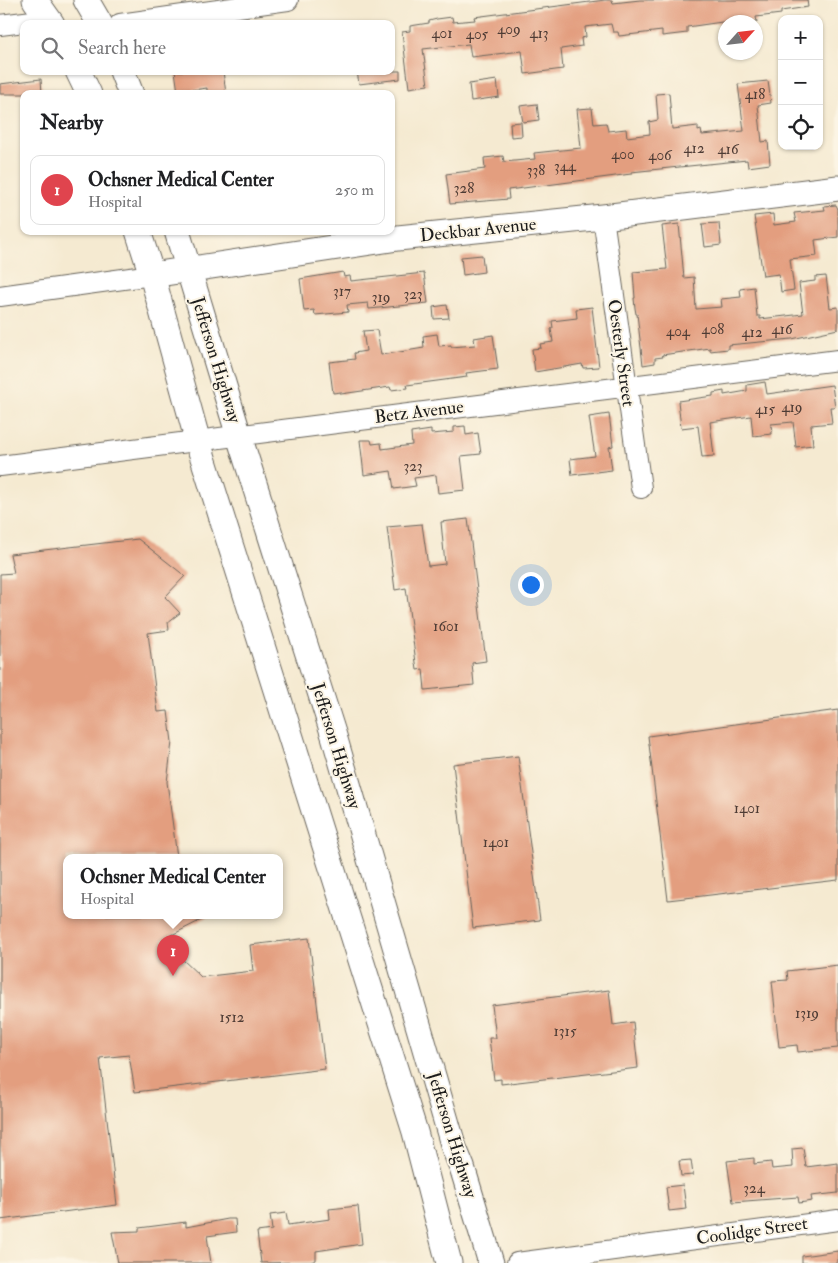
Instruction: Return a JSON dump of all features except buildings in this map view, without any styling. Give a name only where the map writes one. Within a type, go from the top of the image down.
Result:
[{"type":"main road","points":[[86,0],[98,20]]},
{"type":"main road","points":[[80,75],[87,90]]},
{"type":"main road","points":[[124,75],[129,90]]},
{"type":"main road","name":"Deckbar Avenue","points":[[152,275],[398,238],[603,217],[838,188]]},
{"type":"main road","name":"Jefferson Highway","points":[[139,235],[198,442],[415,1132],[449,1263]]},
{"type":"main road","name":"Jefferson Highway","points":[[178,235],[239,436],[334,736],[448,1129],[462,1167],[491,1263]]},
{"type":"street","points":[[148,20],[288,0]]},
{"type":"street","points":[[20,20],[45,14]]},
{"type":"street","points":[[0,25],[20,20]]},
{"type":"street","name":"Oesterly Street","points":[[603,217],[625,385],[641,488]]},
{"type":"street","name":"Deckbar Avenue","points":[[0,296],[152,275]]},
{"type":"street","name":"Betz Avenue","points":[[0,466],[198,442],[625,385],[838,360]]},
{"type":"street","name":"Coolidge Street","points":[[517,1263],[838,1220]]},
{"type":"place","name":"Ochsner Medical Center","points":[[173,976]]}]
